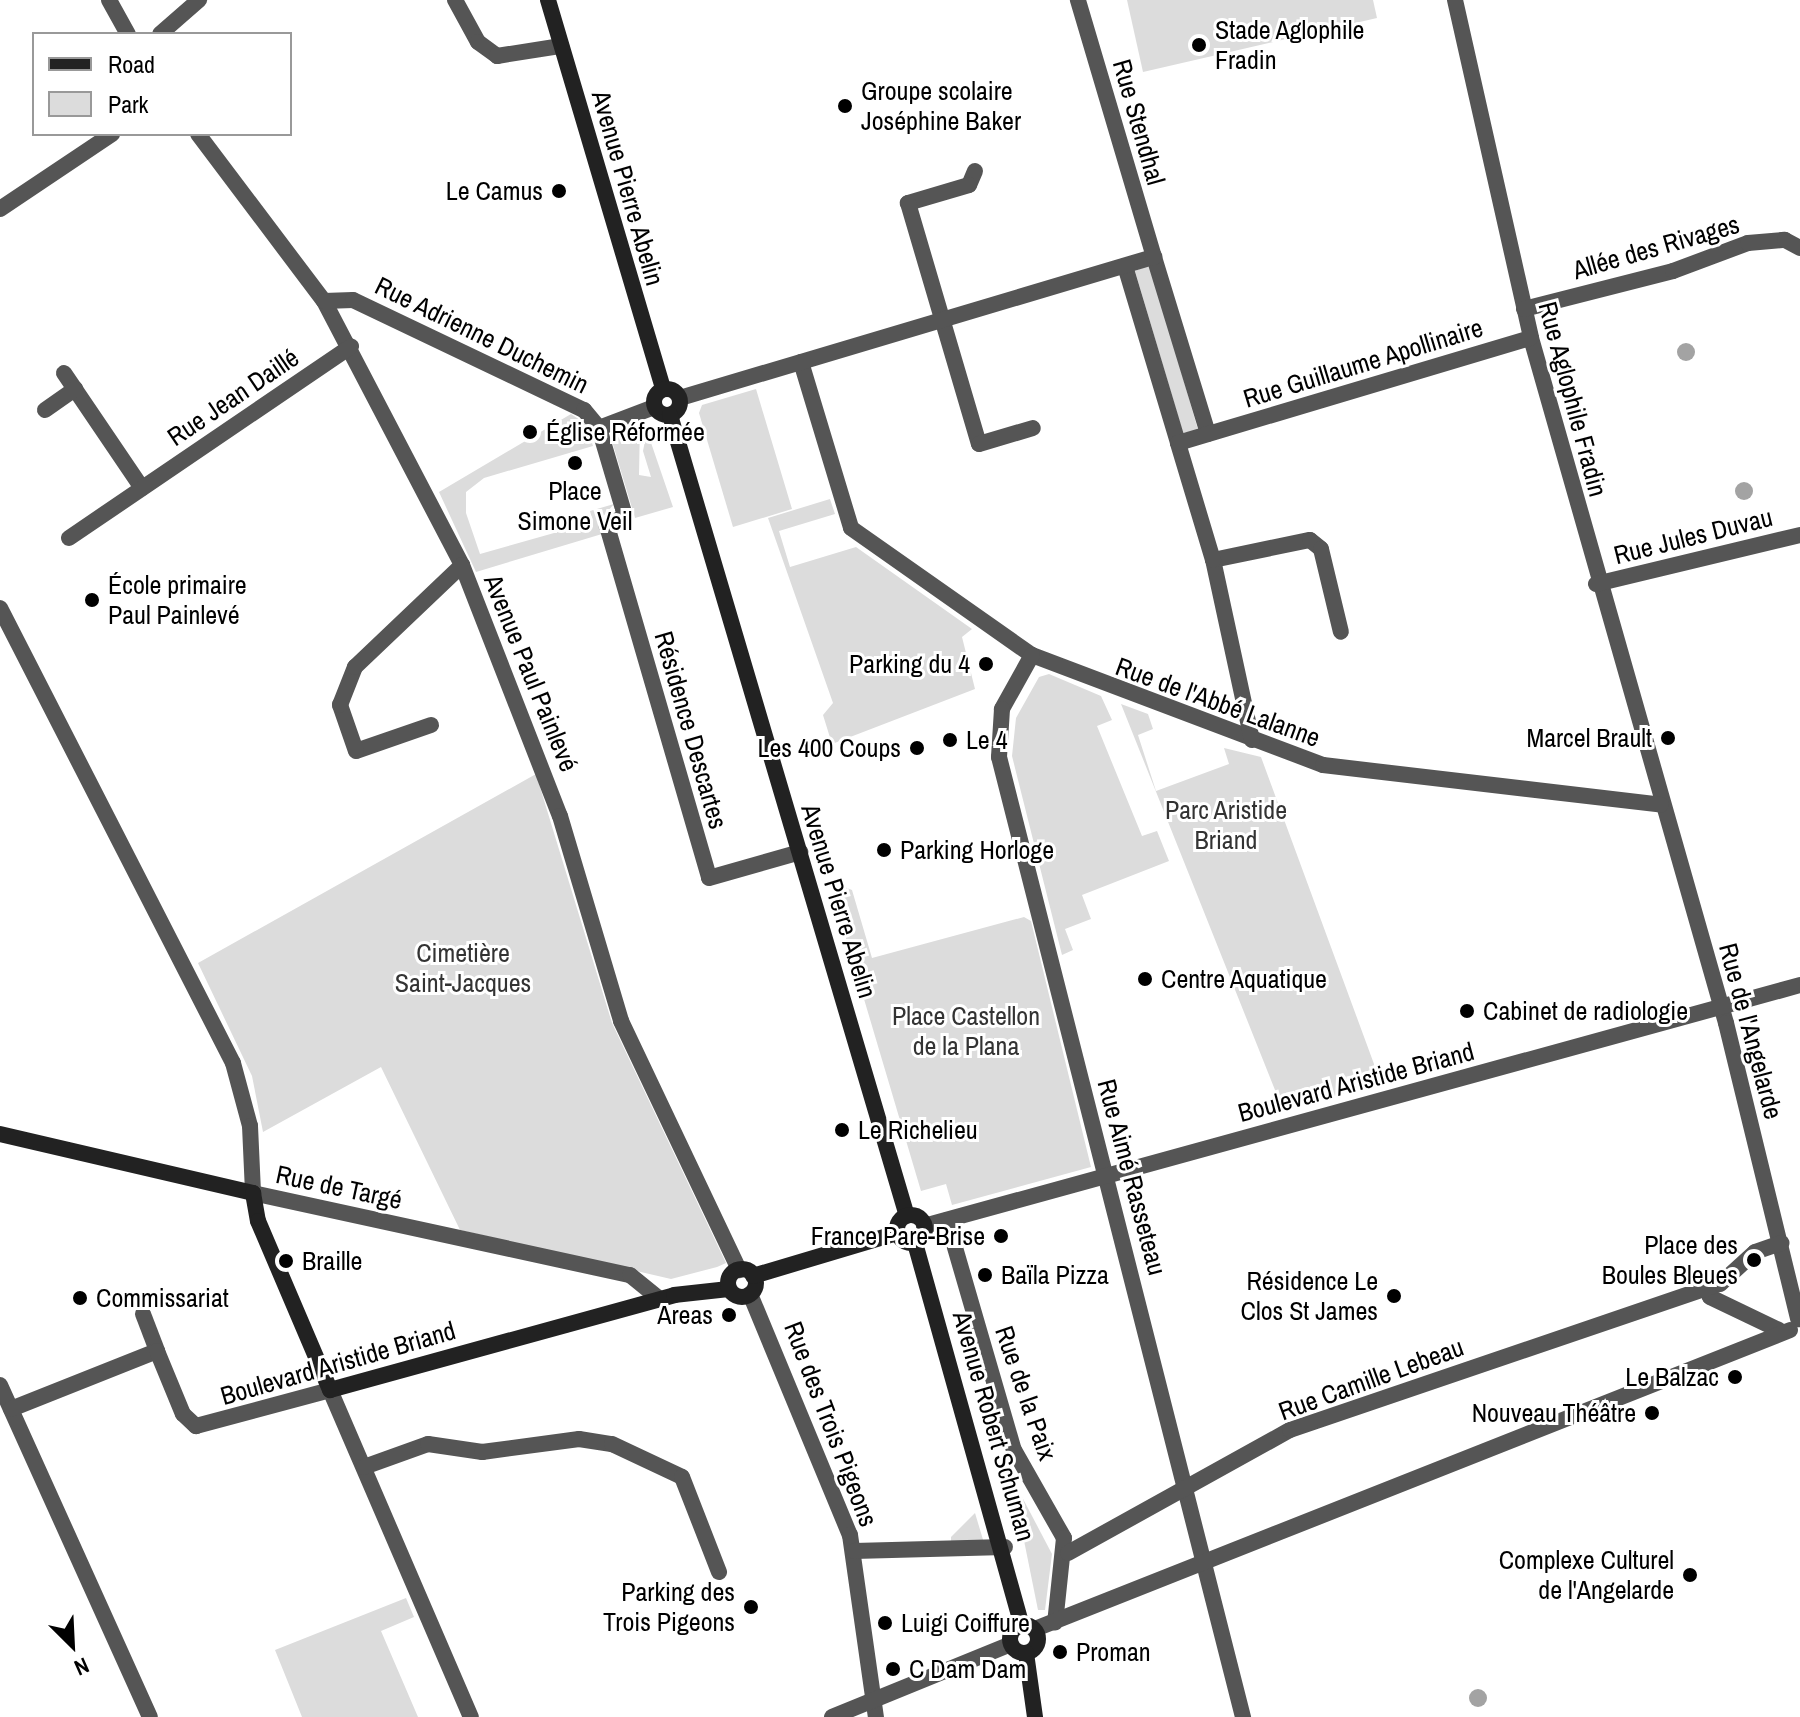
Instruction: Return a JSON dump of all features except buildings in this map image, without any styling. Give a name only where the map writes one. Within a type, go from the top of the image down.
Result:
[{"type":"main road","name":"Avenue Pierre Abelin","points":[[548,0],[663,389]]},
{"type":"main road","points":[[663,389],[680,398],[670,415],[654,407],[663,389]]},
{"type":"main road","name":"Avenue Pierre Abelin","points":[[670,415],[907,1216]]},
{"type":"main road","name":"Rue de Targé","points":[[0,1134],[253,1193]]},
{"type":"main road","points":[[253,1193],[258,1221],[330,1390]]},
{"type":"main road","points":[[729,1289],[746,1273],[897,1233],[915,1243],[924,1226],[907,1216],[897,1233]]},
{"type":"main road","name":"Avenue Robert Schuman","points":[[915,1243],[1028,1627]]},
{"type":"main road","points":[[729,1289],[750,1294],[746,1273]]},
{"type":"main road","name":"Boulevard Aristide Briand","points":[[330,1390],[660,1299],[729,1289]]},
{"type":"main road","points":[[1028,1627],[1037,1646],[1026,1653],[1011,1644],[1028,1627]]},
{"type":"main road","points":[[1026,1653],[1035,1717]]},
{"type":"street","points":[[109,0],[127,32]]},
{"type":"street","points":[[162,32],[199,0]]},
{"type":"street","points":[[455,0],[478,42],[497,56],[561,46]]},
{"type":"street","name":"Rue Stendhal","points":[[1078,0],[1208,434]]},
{"type":"street","name":"Rue Aglophile Fradin","points":[[1455,0],[1531,338],[1596,584],[1661,805]]},
{"type":"street","points":[[0,209],[109,136]]},
{"type":"street","name":"Avenue Paul Painlevé","points":[[200,136],[324,301],[351,346],[462,565],[560,816],[621,1021],[746,1273]]},
{"type":"street","points":[[975,171],[969,185],[908,203],[979,444],[1033,428]]},
{"type":"street","name":"Allée des Rivages","points":[[1524,309],[1673,271],[1748,243],[1785,240],[1800,248]]},
{"type":"street","points":[[680,398],[1154,257]]},
{"type":"street","points":[[1125,266],[1213,560],[1252,740]]},
{"type":"street","name":"Rue Adrienne Duchemin","points":[[324,301],[353,300],[584,410],[599,428],[654,407]]},
{"type":"street","name":"Rue Guillaume Apollinaire","points":[[1208,434],[1531,338]]},
{"type":"street","name":"Rue Jean Daillé","points":[[69,538],[351,346]]},
{"type":"street","name":"Rue de l'Abbé Lalanne","points":[[801,362],[851,528],[1032,655],[1323,765],[1661,805]]},
{"type":"street","points":[[64,373],[142,488]]},
{"type":"street","points":[[45,410],[75,389]]},
{"type":"street","name":"Résidence Descartes","points":[[599,428],[625,516],[607,526],[709,878],[800,852]]},
{"type":"street","points":[[1178,443],[1208,434]]},
{"type":"street","name":"Rue Jules Duvau","points":[[1596,584],[1800,535]]},
{"type":"street","points":[[1213,560],[1310,540],[1321,549],[1341,632]]},
{"type":"street","points":[[431,725],[356,751],[340,705],[355,667],[462,565]]},
{"type":"street","points":[[0,608],[233,1063],[250,1126],[253,1193]]},
{"type":"street","name":"Rue Aimé Rasseteau","points":[[1032,655],[1002,709],[997,741],[1243,1717]]},
{"type":"street","name":"Rue de l'Angelarde","points":[[1661,805],[1721,1006],[1781,1243],[1793,1328]]},
{"type":"street","name":"Boulevard Aristide Briand","points":[[924,1226],[1800,985]]},
{"type":"street","name":"Rue de Targé","points":[[253,1193],[630,1275],[660,1299]]},
{"type":"street","name":"Rue de la Paix","points":[[947,1220],[1014,1450],[1068,1553]]},
{"type":"street","points":[[1781,1243],[1755,1252],[1714,1286],[1710,1297],[1793,1328]]},
{"type":"street","name":"Rue Camille Lebeau","points":[[1068,1553],[1290,1430],[1714,1286]]},
{"type":"street","name":"Rue des Trois Pigeons","points":[[750,1294],[854,1551],[875,1708]]},
{"type":"street","points":[[11,1409],[157,1351],[143,1314]]},
{"type":"street","points":[[1028,1627],[1055,1623],[1793,1328]]},
{"type":"street","name":"Boulevard Aristide Briand","points":[[157,1351],[183,1414],[196,1426],[330,1390]]},
{"type":"street","points":[[0,1385],[150,1717]]},
{"type":"street","points":[[330,1390],[471,1717]]},
{"type":"street","points":[[364,1467],[428,1444],[482,1452],[579,1439],[612,1444],[682,1477],[719,1572]]},
{"type":"street","points":[[854,1551],[1005,1547]]},
{"type":"street","points":[[1055,1623],[1068,1553]]},
{"type":"street","points":[[832,1717],[875,1708],[1011,1644]]},
{"type":"green space","name":"Stade Aglophile Fradin","points":[[1127,0],[1373,0],[1377,18],[1143,72]]},
{"type":"green space","points":[[1151,267],[1198,430],[1183,433],[1135,271]]},
{"type":"green space","points":[[756,389],[792,509],[733,527],[699,413],[702,405]]},
{"type":"green space","points":[[571,414],[586,424],[593,446],[484,478],[466,492],[466,513],[480,554],[593,522],[590,511],[614,504],[600,520],[602,534],[476,572],[439,492]]},
{"type":"green space","points":[[640,424],[639,475],[651,477],[643,451],[647,431],[673,507],[635,518],[611,438]]},
{"type":"green space","points":[[830,499],[835,514],[779,531],[790,567],[856,547],[972,629],[962,637],[975,689],[832,744],[823,715],[833,703],[768,518]]},
{"type":"green space","points":[[1049,674],[1101,696],[1112,720],[1097,726],[1142,836],[1157,831],[1169,861],[1082,895],[1091,919],[1065,929],[1073,950],[1062,955],[1012,756],[1016,718],[1039,677]]},
{"type":"green space","name":"Parc Aristide Briand","points":[[1121,704],[1148,714],[1153,729],[1138,735],[1156,791],[1229,764],[1224,748],[1261,757],[1381,1083],[1283,1110]]},
{"type":"green space","name":"Cimetière Saint-Jacques","points":[[536,774],[612,1023],[726,1263],[717,1267],[671,1279],[460,1230],[381,1067],[263,1132],[252,1076],[198,963]]},
{"type":"green space","name":"Place Castellon de la Plana","points":[[840,885],[852,890],[872,958],[1024,917],[1031,921],[1091,1167],[952,1205],[946,1184],[921,1191],[834,898]]},
{"type":"green space","points":[[1011,1476],[1052,1554],[1045,1610],[1038,1610]]},
{"type":"green space","points":[[975,1513],[984,1543],[951,1545],[951,1537]]},
{"type":"green space","points":[[406,1598],[414,1617],[381,1631],[418,1717],[302,1717],[275,1650]]},
{"type":"shaded area","points":[[1686,343],[1695,352],[1686,361],[1677,352]]},
{"type":"shaded area","points":[[1744,482],[1753,491],[1744,500],[1735,491]]},
{"type":"shaded area","points":[[1478,1689],[1487,1698],[1478,1707],[1469,1698]]},
{"type":"place","name":"Stade Aglophile Fradin","points":[[1199,45]]},
{"type":"place","name":"Groupe scolaire Joséphine Baker","points":[[845,106]]},
{"type":"place","name":"Le Camus","points":[[559,191]]},
{"type":"place","name":"Église Réformée","points":[[530,432]]},
{"type":"place","name":"Place Simone Veil","points":[[575,463]]},
{"type":"place","name":"École primaire Paul Painlevé","points":[[92,600]]},
{"type":"place","name":"Parking du 4","points":[[986,664]]},
{"type":"place","name":"Marcel Brault","points":[[1668,738]]},
{"type":"place","name":"Le 4","points":[[950,740]]},
{"type":"place","name":"Les 400 Coups","points":[[917,748]]},
{"type":"place","name":"Parking Horloge","points":[[884,850]]},
{"type":"place","name":"Centre Aquatique","points":[[1145,979]]},
{"type":"place","name":"Cabinet de radiologie","points":[[1467,1011]]},
{"type":"place","name":"Le Richelieu","points":[[842,1130]]},
{"type":"place","name":"France Pare-Brise","points":[[1001,1236]]},
{"type":"place","name":"Place des Boules Bleues","points":[[1754,1260]]},
{"type":"place","name":"Braille","points":[[286,1261]]},
{"type":"place","name":"Baïla Pizza","points":[[985,1275]]},
{"type":"place","name":"Résidence Le Clos St James","points":[[1394,1296]]},
{"type":"place","name":"Commissariat","points":[[80,1298]]},
{"type":"place","name":"Areas","points":[[729,1315]]},
{"type":"place","name":"Le Balzac","points":[[1735,1377]]},
{"type":"place","name":"Nouveau Théâtre","points":[[1652,1413]]},
{"type":"place","name":"Complexe Culturel de l'Angelarde","points":[[1690,1575]]},
{"type":"place","name":"Parking des Trois Pigeons","points":[[751,1607]]},
{"type":"place","name":"Luigi Coiffure","points":[[885,1623]]},
{"type":"place","name":"Proman","points":[[1060,1652]]},
{"type":"place","name":"C Dam Dam","points":[[893,1669]]}]
